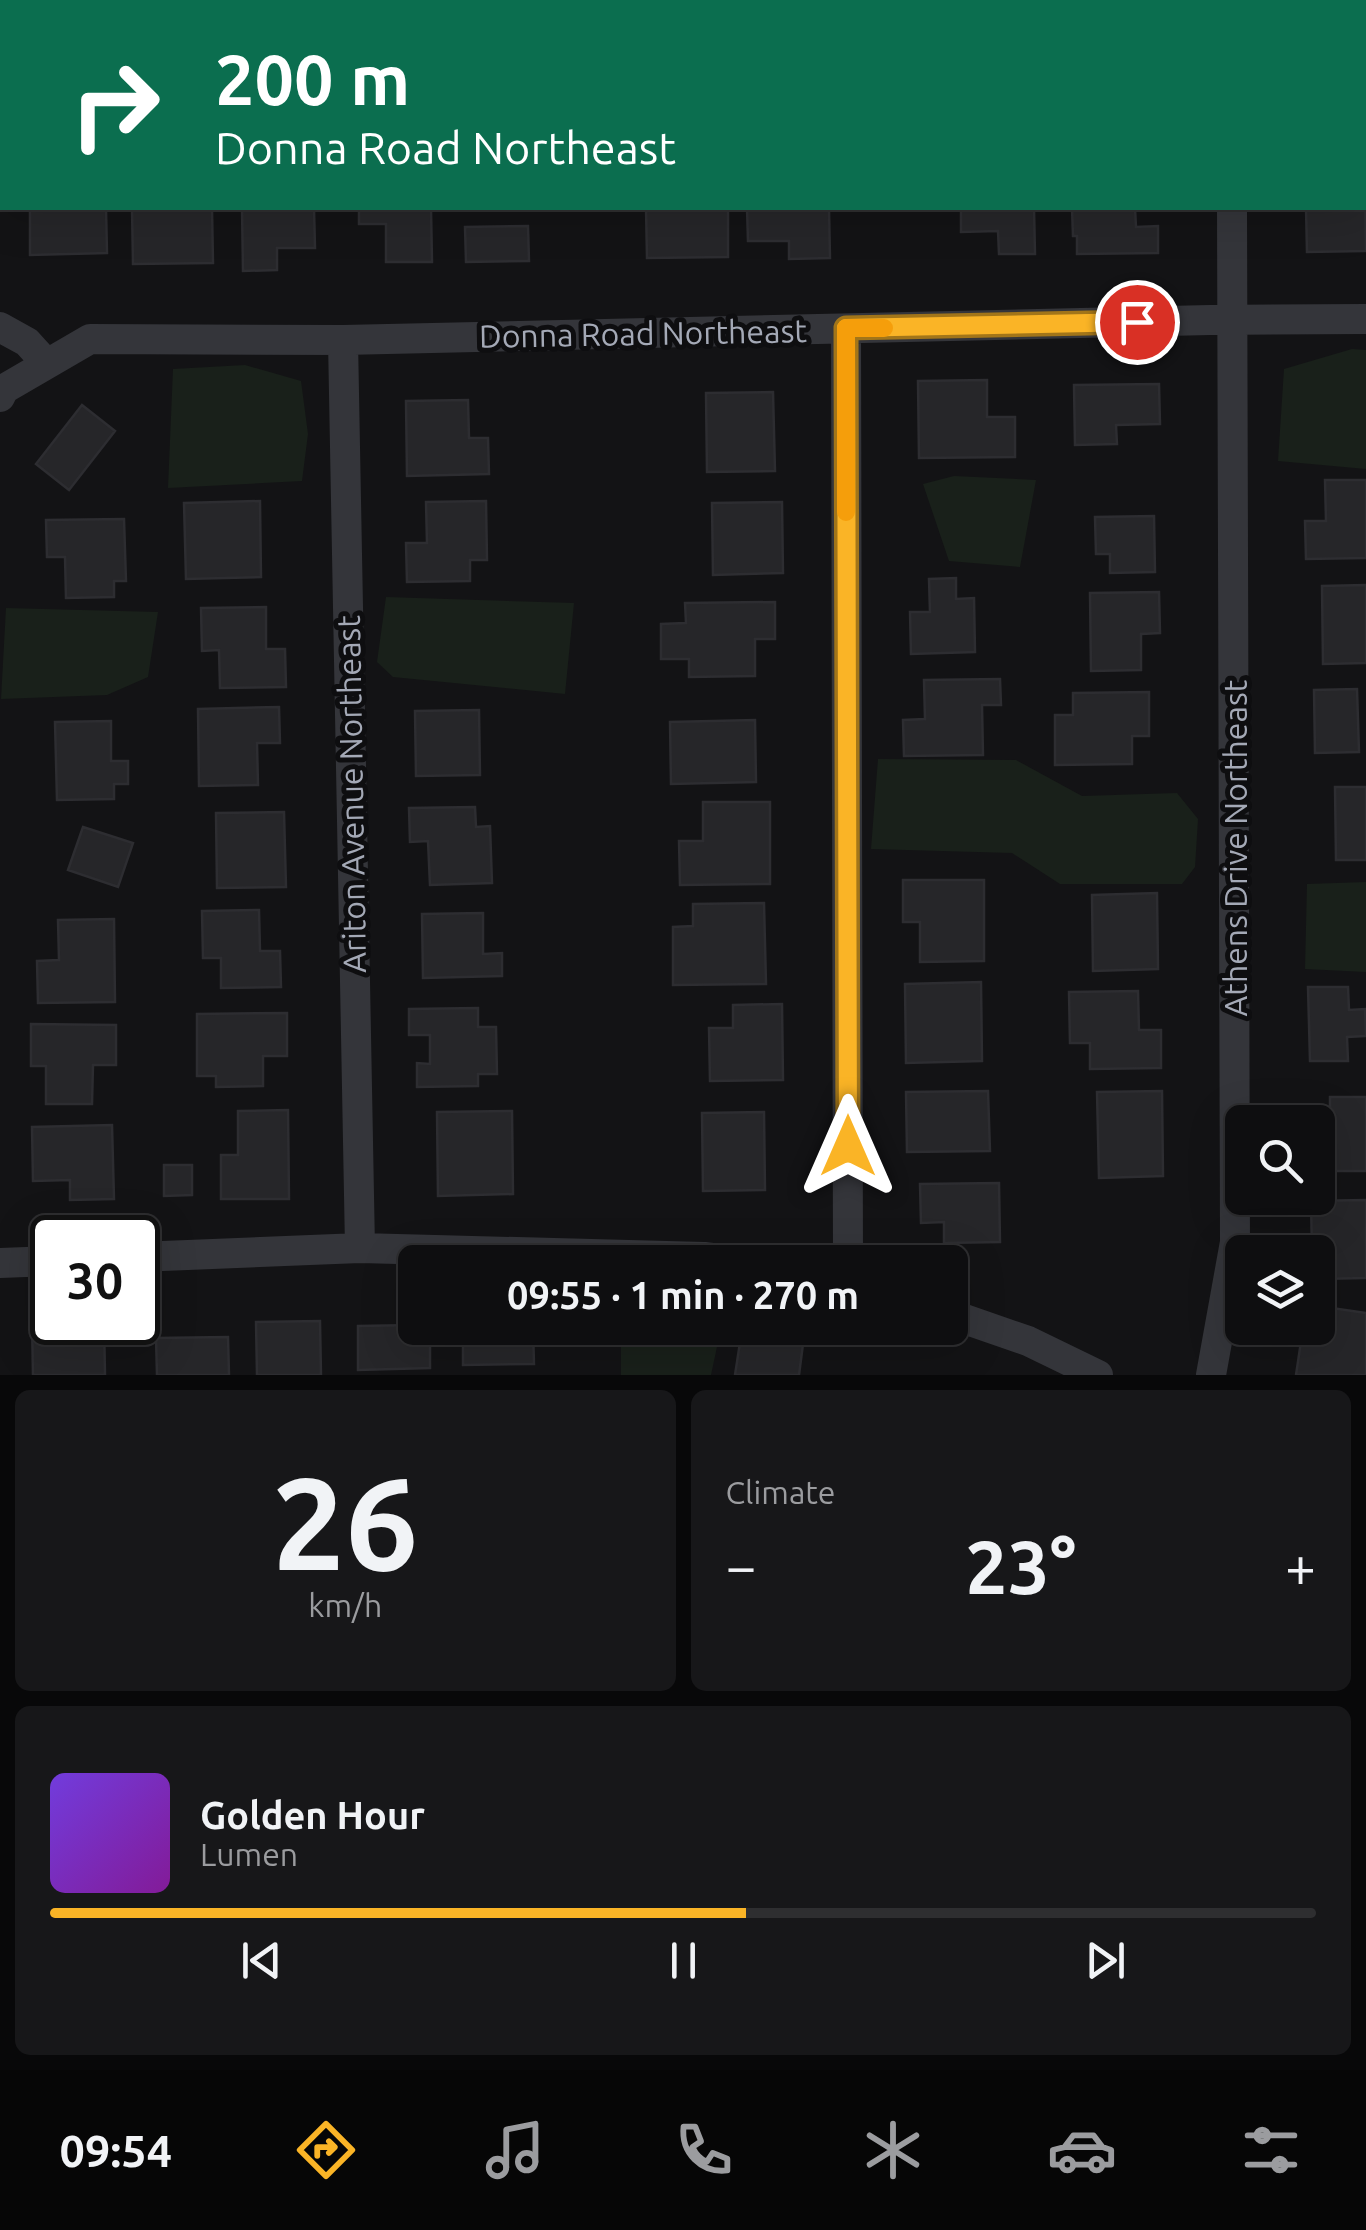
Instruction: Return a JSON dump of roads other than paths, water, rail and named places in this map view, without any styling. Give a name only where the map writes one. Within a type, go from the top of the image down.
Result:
[{"type":"street","name":"Athens Drive Northeast","points":[[1211,1375],[1236,1242],[1232,210]]},
{"type":"street","name":"Donna Road Northeast","points":[[0,396],[4,389],[90,340],[343,340],[1366,319]]},
{"type":"street","points":[[0,327],[28,342],[46,364]]},
{"type":"street","points":[[846,328],[848,1245]]},
{"type":"street","name":"Ariton Avenue Northeast","points":[[343,340],[360,1248]]},
{"type":"street","points":[[160,1257],[398,1249]]},
{"type":"street","points":[[0,1263],[30,1262]]},
{"type":"street","points":[[968,1320],[1028,1341],[1098,1375]]}]
